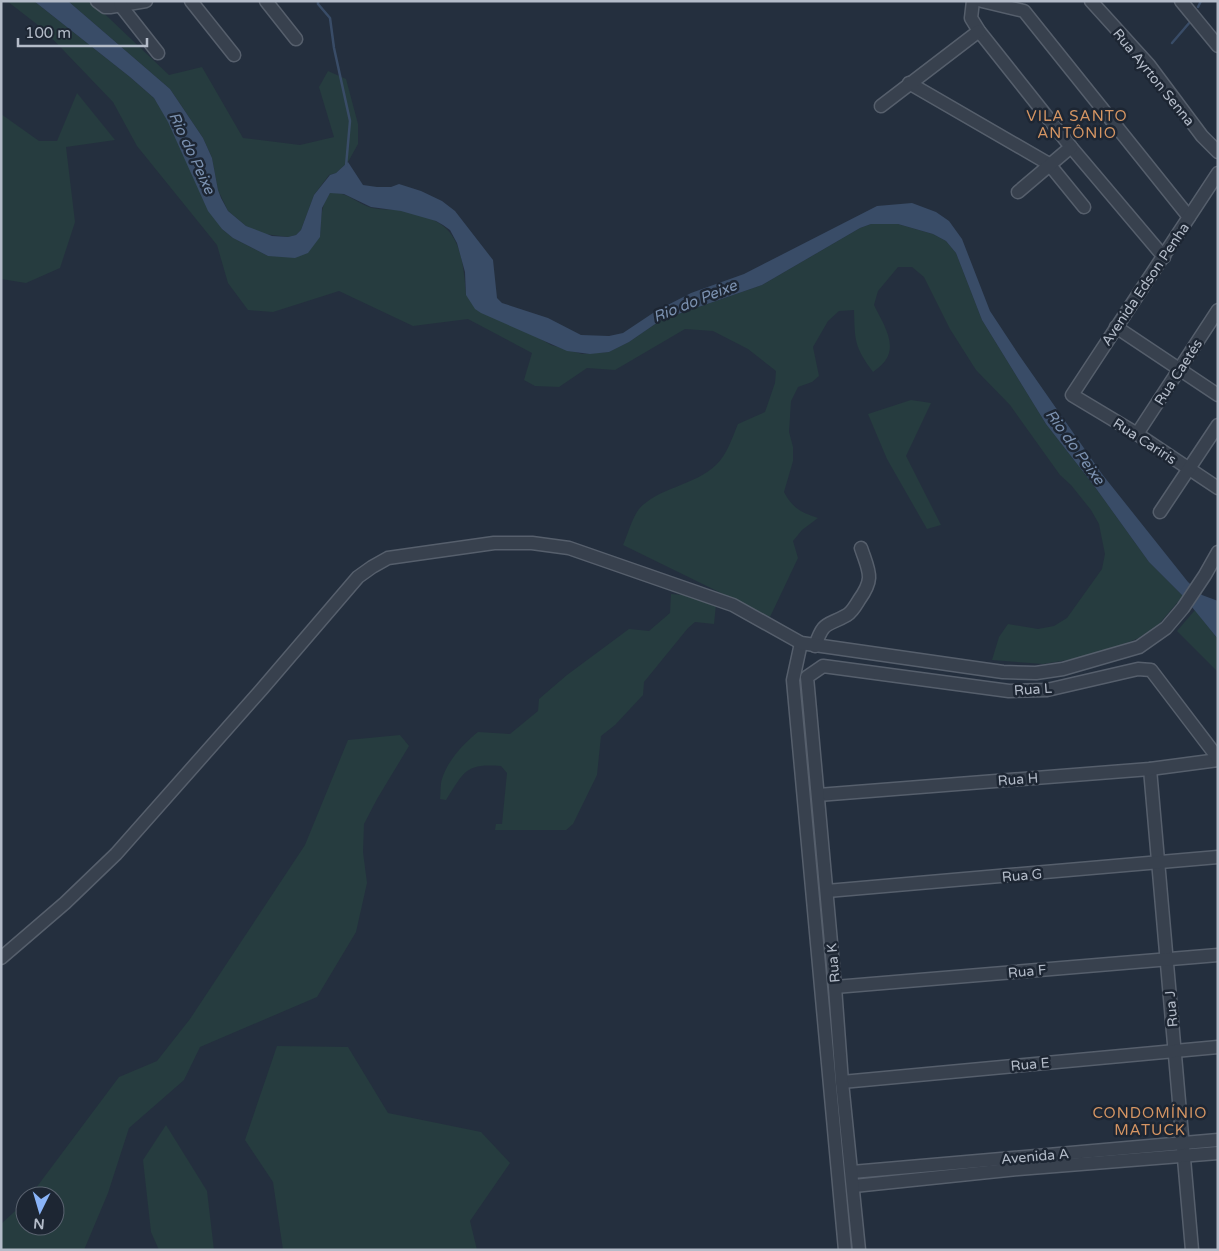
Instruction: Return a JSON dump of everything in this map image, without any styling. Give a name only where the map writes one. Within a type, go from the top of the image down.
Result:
[{"type":"street","points":[[97,1],[104,7],[146,1]]},
{"type":"street","points":[[191,1],[234,55]]},
{"type":"street","points":[[266,1],[296,38]]},
{"type":"street","points":[[973,1],[971,18],[978,31],[1071,147],[1164,257]]},
{"type":"street","points":[[982,1],[1024,11],[1189,217]]},
{"type":"street","name":"Rua Ayrton Senna","points":[[1091,1],[1148,64],[1202,136],[1218,152]]},
{"type":"street","points":[[1181,1],[1218,46]]},
{"type":"street","points":[[117,5],[158,53]]},
{"type":"street","points":[[881,106],[978,31]]},
{"type":"street","points":[[909,83],[1049,164],[1084,207]]},
{"type":"street","points":[[1018,192],[1071,147]]},
{"type":"street","name":"Avenida Edson Penha","points":[[1072,395],[1218,174]]},
{"type":"street","name":"Rua Caetés","points":[[1137,434],[1218,310]]},
{"type":"street","points":[[1116,328],[1218,395]]},
{"type":"street","name":"Rua Cariris","points":[[1072,395],[1137,434],[1218,488]]},
{"type":"street","points":[[1160,512],[1218,425]]},
{"type":"street","points":[[1,958],[116,854],[358,577],[388,558],[494,543],[532,543],[569,548],[732,604],[801,643],[1003,672],[1036,673],[1063,669],[1139,647],[1166,628],[1183,608],[1218,552]]},
{"type":"street","points":[[815,646],[818,635],[826,624],[849,614],[869,582],[861,548]]},
{"type":"street","points":[[801,643],[793,680],[846,1250]]},
{"type":"street","name":"Rua L","points":[[807,677],[823,666],[1009,691],[1047,690],[1138,669],[1151,670],[1218,759]]},
{"type":"street","name":"Rua K","points":[[807,677],[836,987],[842,1082],[859,1250]]},
{"type":"street","name":"Rua H","points":[[818,795],[1150,769],[1218,759]]},
{"type":"street","name":"Rua J","points":[[1150,769],[1192,1250]]},
{"type":"street","name":"Rua G","points":[[827,892],[1218,857]]},
{"type":"street","name":"Rua F","points":[[836,987],[1218,955]]},
{"type":"street","name":"Rua E","points":[[842,1082],[1218,1047]]},
{"type":"street","name":"Avenida A","points":[[852,1172],[1017,1164],[1183,1149],[1218,1140]]},
{"type":"street","name":"Avenida A","points":[[1183,1149],[1218,1153]]},
{"type":"street","name":"Avenida A","points":[[854,1186],[1017,1164]]},
{"type":"green space","points":[[7,1],[34,1],[154,98],[168,121],[222,229],[233,238],[268,256],[320,237],[323,208],[330,193],[342,194],[372,208],[399,210],[418,214],[444,227],[452,236],[462,261],[466,295],[551,345],[582,354],[609,352],[629,342],[661,320],[762,285],[860,228],[871,224],[898,224],[933,234],[946,241],[956,253],[982,320],[1046,424],[1095,487],[1149,562],[1183,596],[1159,624],[1139,638],[1111,649],[1073,659],[1043,664],[992,660],[999,637],[1008,624],[1038,629],[1054,626],[1067,618],[1102,569],[1105,554],[1099,524],[1091,510],[1071,485],[1060,475],[1010,405],[976,370],[950,329],[924,277],[912,267],[898,267],[878,291],[874,305],[887,333],[890,347],[889,354],[884,362],[873,372],[862,356],[857,343],[854,310],[839,311],[828,321],[813,347],[819,376],[812,382],[798,387],[791,401],[789,432],[793,447],[793,461],[784,492],[798,509],[818,518],[802,530],[793,541],[798,558],[770,617],[623,545],[632,521],[639,509],[656,496],[698,478],[707,472],[723,456],[738,424],[765,412],[775,383],[776,371],[748,349],[713,331],[685,329],[615,370],[587,368],[559,387],[535,386],[524,380],[532,353],[468,319],[413,326],[339,291],[273,312],[248,310],[228,283],[217,245],[137,146],[113,102],[43,29]]},
{"type":"green space","points":[[68,1],[91,1],[169,75],[202,67],[243,138],[300,145],[334,137],[319,87],[328,71],[346,79],[358,124],[358,144],[348,162],[336,173],[329,175],[314,195],[301,230],[296,235],[288,237],[264,234],[246,226],[228,211],[218,190],[212,158],[203,138],[170,89]]},
{"type":"green space","points":[[77,93],[115,140],[66,147],[75,222],[60,268],[26,283],[1,279],[1,114],[39,141],[57,141]]},
{"type":"green space","points":[[911,400],[931,403],[906,456],[941,525],[927,529],[887,459],[868,414]]},
{"type":"green space","points":[[671,594],[710,597],[716,604],[714,624],[695,622],[688,628],[644,682],[643,695],[615,725],[601,736],[597,775],[573,824],[566,830],[495,830],[496,824],[502,824],[507,773],[501,766],[480,766],[467,771],[457,782],[446,800],[440,799],[441,781],[448,765],[472,737],[478,732],[510,734],[538,711],[539,699],[567,675],[629,629],[649,631],[670,613]]},
{"type":"green space","points":[[1195,610],[1218,639],[1218,672],[1177,631]]},
{"type":"green space","points":[[400,735],[409,746],[364,824],[363,852],[367,883],[356,932],[317,997],[200,1047],[184,1080],[129,1128],[108,1193],[84,1250],[1,1250],[1,1224],[15,1211],[15,1236],[65,1236],[65,1186],[37,1186],[119,1077],[157,1061],[190,1019],[305,845],[348,740]]},
{"type":"green space","points":[[277,1046],[348,1047],[388,1113],[481,1132],[510,1163],[470,1221],[477,1250],[283,1250],[273,1182],[245,1140]]},
{"type":"green space","points":[[166,1125],[207,1191],[214,1250],[159,1250],[151,1232],[143,1160]]},
{"type":"water","name":"Rio do Peixe","points":[[34,1],[68,1],[170,89],[203,138],[212,158],[218,190],[228,211],[246,226],[272,236],[288,237],[296,235],[301,230],[314,195],[330,175],[336,173],[348,162],[363,185],[391,187],[399,184],[421,191],[442,201],[455,211],[493,260],[497,298],[502,303],[548,318],[581,335],[609,336],[623,333],[656,311],[691,293],[744,274],[877,206],[912,203],[936,212],[949,221],[962,239],[990,311],[1102,474],[1188,582],[1202,595],[1218,601],[1218,639],[1183,596],[1149,562],[1095,487],[1046,424],[982,320],[956,253],[946,241],[933,234],[898,224],[871,224],[860,228],[762,285],[661,320],[629,342],[609,352],[590,354],[567,351],[475,309],[466,295],[465,272],[457,243],[450,230],[436,221],[401,211],[371,207],[344,194],[330,193],[322,208],[320,237],[308,253],[295,258],[268,256],[233,238],[222,229],[208,211],[168,122],[154,98]]},
{"type":"waterway","points":[[318,1],[318,4],[330,18],[334,48],[350,121],[346,166]]},
{"type":"waterway","points":[[1198,7],[1201,1]]},
{"type":"waterway","points":[[1172,43],[1190,22]]},
{"type":"district","name":"VILA SANTO ANTÔNIO","points":[[1077,124]]},
{"type":"district","name":"CONDOMÍNIO MATUCK","points":[[1150,1122]]}]
